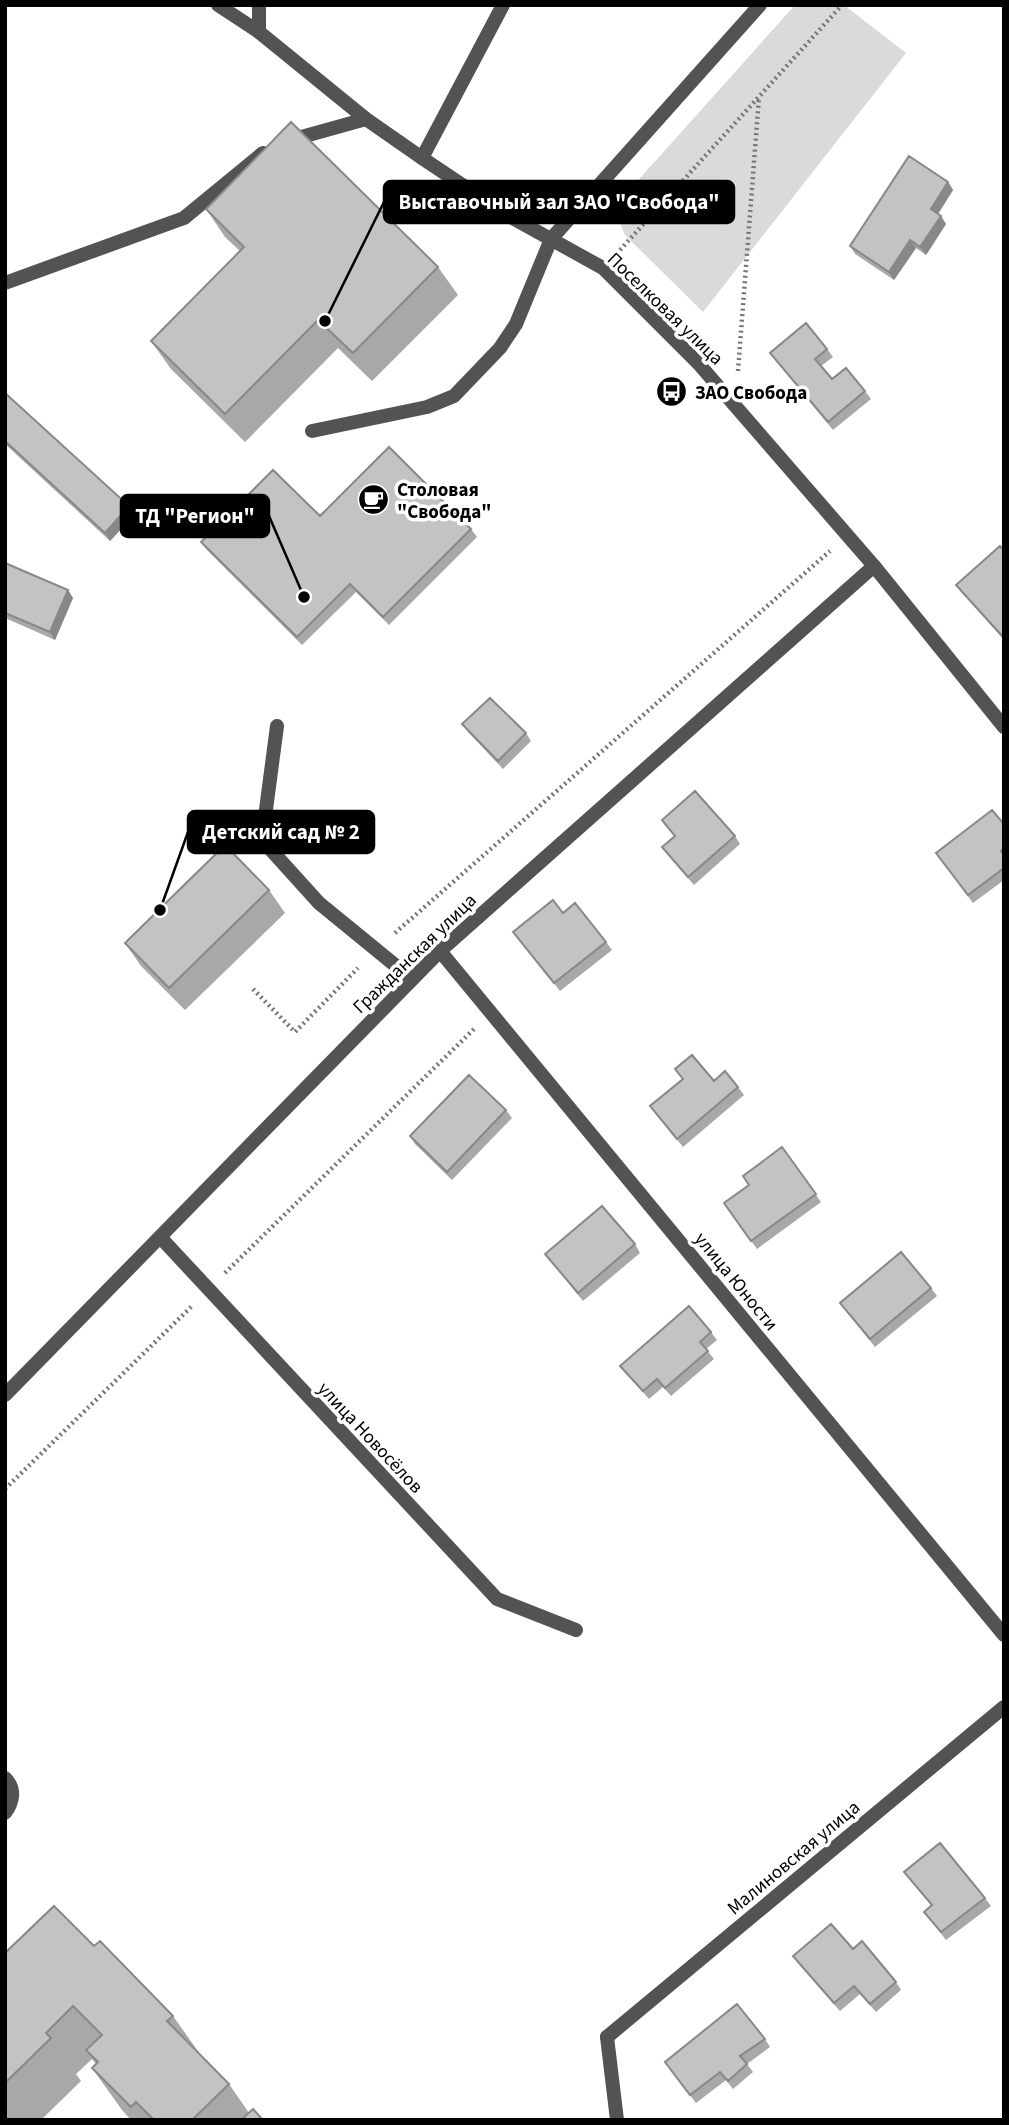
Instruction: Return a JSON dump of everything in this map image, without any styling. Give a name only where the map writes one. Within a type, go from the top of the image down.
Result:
[{"type":"street","name":"Поселковая улица","points":[[218,5],[259,32],[366,120],[507,215],[603,268],[698,363],[874,566],[1004,727]]},
{"type":"street","points":[[259,5],[259,32]]},
{"type":"street","points":[[422,158],[503,5]]},
{"type":"street","points":[[312,431],[427,407],[454,396],[500,348],[516,324],[551,239],[760,5]]},
{"type":"street","points":[[5,283],[184,218],[274,145],[366,120]]},
{"type":"street","name":"Гражданская улица","points":[[5,1395],[440,951],[874,566]]},
{"type":"street","points":[[277,726],[262,840],[319,903],[412,979]]},
{"type":"street","name":"улица Юности","points":[[440,951],[1004,1635]]},
{"type":"street","name":"улица Новосёлов","points":[[161,1238],[497,1599],[576,1630]]},
{"type":"street","name":"Малиновская улица","points":[[617,2120],[607,2037],[1004,1707]]},
{"type":"street","points":[[5,1778],[10,1783],[13,1795],[5,1813]]},
{"type":"path","points":[[603,268],[842,5]]},
{"type":"path","points":[[736,407],[759,97]]},
{"type":"path","points":[[253,989],[295,1032],[376,950],[848,536]]},
{"type":"path","points":[[5,1489],[491,1012]]},
{"type":"shaded area","points":[[795,5],[844,5],[906,53],[703,312],[625,235],[616,214],[624,196]]},
{"type":"building","points":[[291,122],[438,267],[353,353],[318,320],[225,414],[151,341],[244,247],[206,209]]},
{"type":"building","points":[[909,156],[948,182],[931,209],[941,216],[920,247],[910,240],[889,272],[850,246]]},
{"type":"building","points":[[806,323],[827,349],[815,359],[832,379],[846,368],[865,391],[828,422],[770,353]]},
{"type":"building","points":[[5,393],[129,506],[105,533],[5,441]]},
{"type":"building","points":[[389,447],[471,529],[383,617],[350,584],[297,637],[201,542],[273,470],[320,516]]},
{"type":"building","points":[[1000,546],[1004,551],[1004,638],[956,585]]},
{"type":"building","points":[[5,563],[68,590],[50,632],[5,613]]},
{"type":"building","points":[[490,698],[526,733],[498,761],[462,724]]},
{"type":"building","points":[[695,791],[735,836],[688,877],[662,847],[675,836],[662,820]]},
{"type":"building","points":[[992,810],[1004,824],[1004,848],[1001,851],[1004,855],[1004,868],[968,895],[936,853]]},
{"type":"building","points":[[225,845],[269,890],[169,988],[125,943]]},
{"type":"building","points":[[553,900],[563,913],[575,903],[606,942],[554,983],[513,932]]},
{"type":"building","points":[[692,1055],[714,1081],[725,1071],[738,1087],[677,1139],[650,1106],[683,1079],[675,1069]]},
{"type":"building","points":[[469,1075],[506,1110],[447,1172],[410,1136]]},
{"type":"building","points":[[782,1147],[816,1194],[751,1241],[724,1203],[749,1185],[743,1176]]},
{"type":"building","points":[[602,1206],[635,1244],[578,1293],[545,1254]]},
{"type":"building","points":[[901,1252],[931,1288],[870,1339],[840,1303]]},
{"type":"building","points":[[689,1306],[711,1332],[700,1342],[708,1351],[665,1388],[657,1379],[643,1391],[620,1366]]},
{"type":"building","points":[[940,1843],[985,1898],[941,1932],[924,1912],[932,1905],[904,1872]]},
{"type":"building","points":[[54,1906],[94,1946],[100,1941],[173,2016],[167,2021],[229,2084],[192,2120],[154,2120],[136,2102],[131,2107],[92,2068],[98,2062],[86,2050],[102,2035],[73,2006],[46,2033],[51,2038],[5,2083],[5,1953]]},
{"type":"building","points":[[831,1924],[853,1949],[862,1941],[896,1982],[870,2004],[854,1986],[834,2003],[793,1956]]},
{"type":"building","points":[[737,2004],[765,2039],[740,2056],[747,2064],[728,2081],[720,2072],[690,2095],[665,2062]]},
{"type":"building","points":[[253,2109],[263,2120],[241,2120]]},
{"type":"place","name":"Выставочный зал ЗАО \"Свобода\"","points":[[325,321]]},
{"type":"place","name":"ЗАО Свобода","points":[[672,392]]},
{"type":"place","name":"Столовая \"Свобода\"","points":[[374,500]]},
{"type":"place","name":"ТД \"Регион\"","points":[[304,597]]},
{"type":"place","name":"Детский сад № 2","points":[[160,910]]}]
